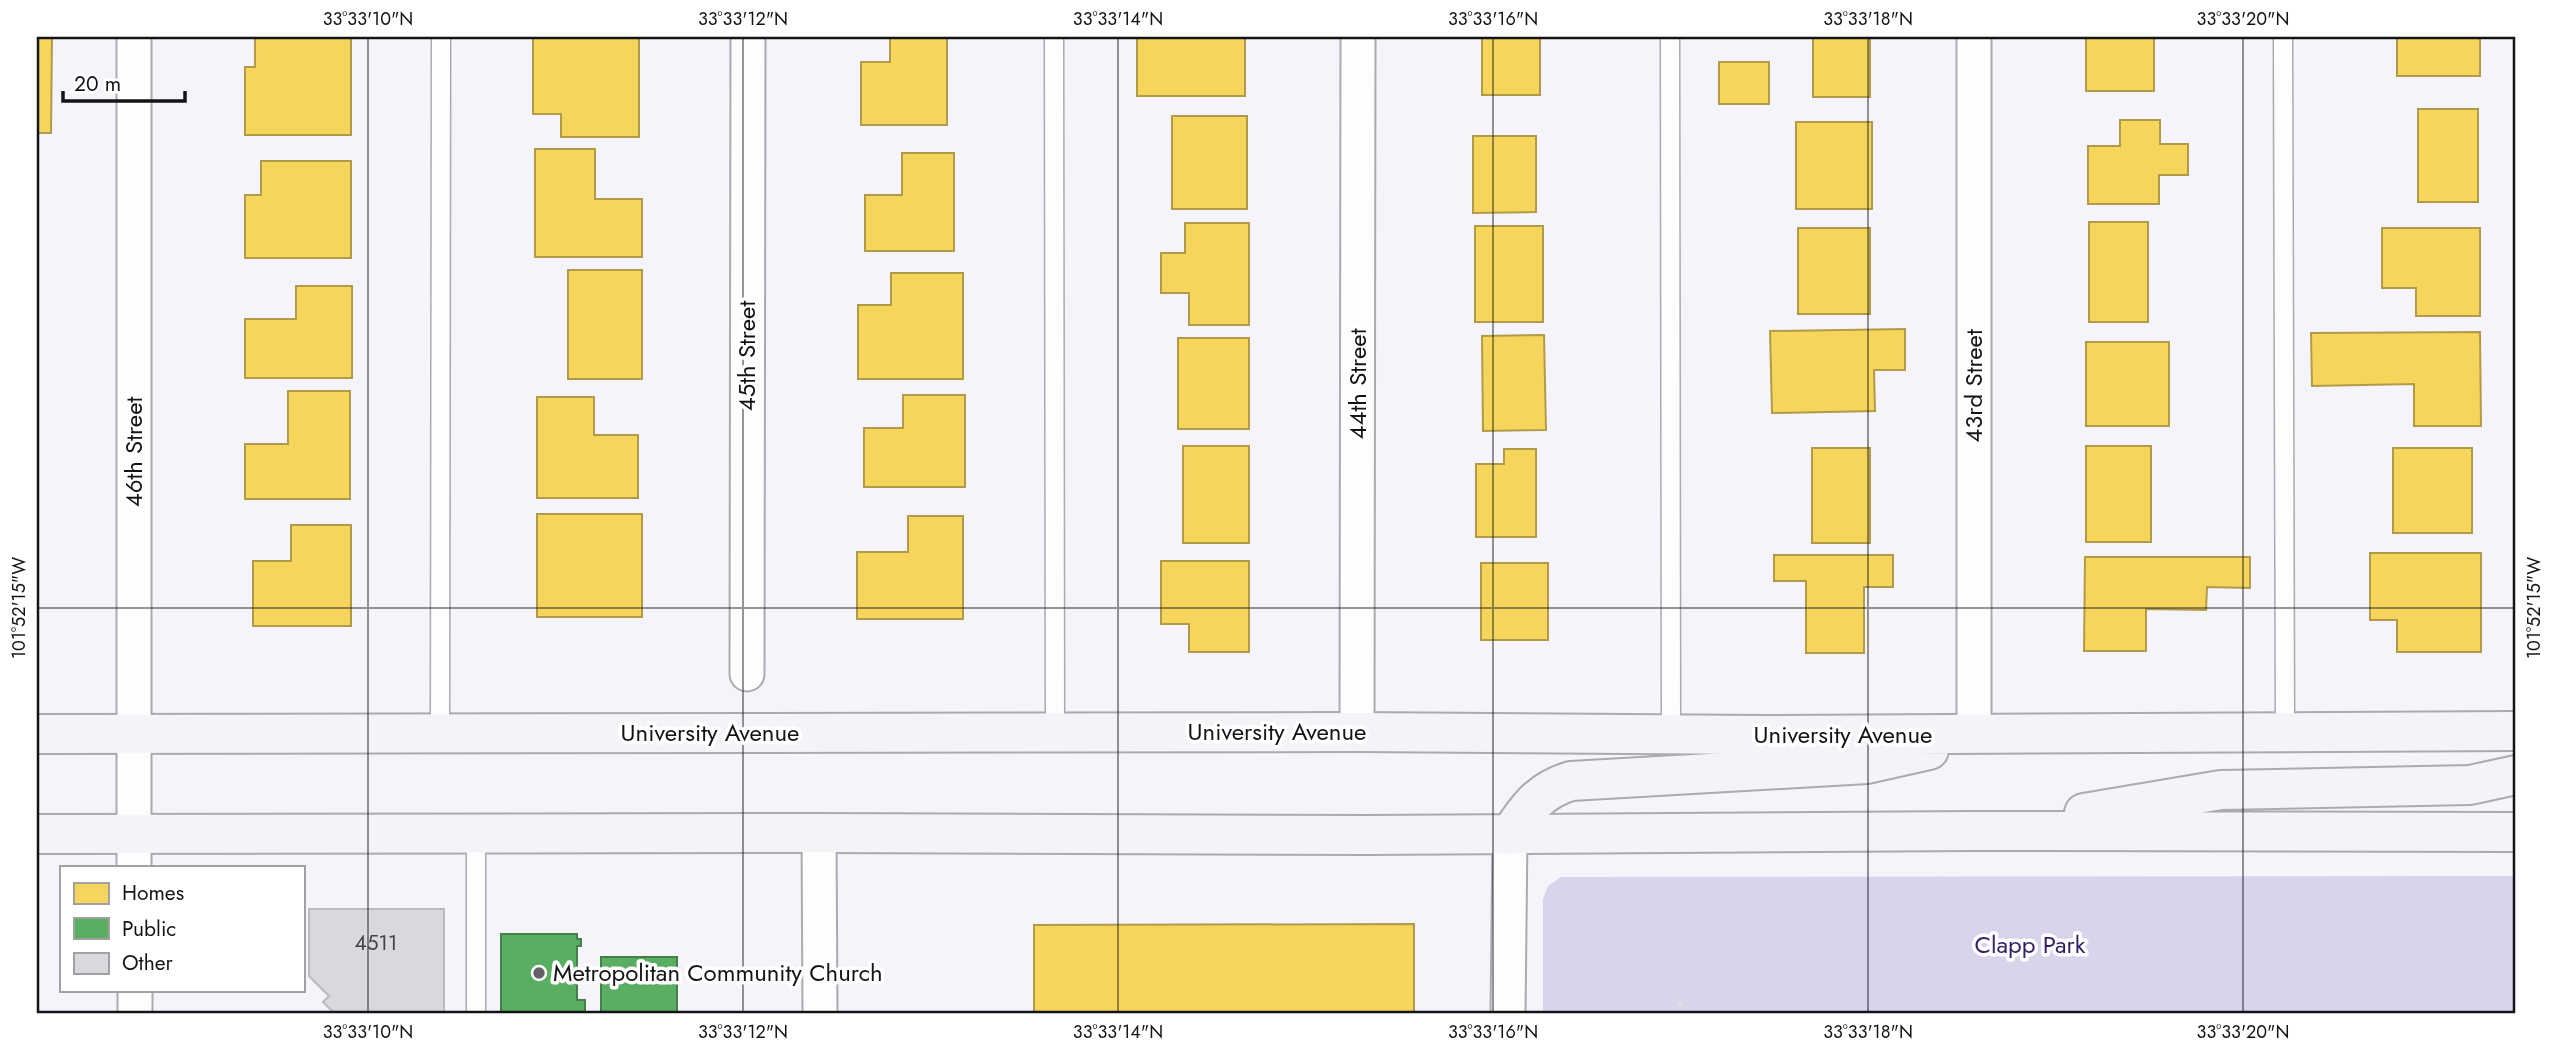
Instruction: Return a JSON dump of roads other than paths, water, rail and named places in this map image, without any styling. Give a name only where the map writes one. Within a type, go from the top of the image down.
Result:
[{"type":"main road","name":"University Avenue","points":[[37,734],[1357,732],[1671,735],[2516,731]]},
{"type":"main road","points":[[1510,835],[1534,800],[1557,785],[1571,781],[1867,764],[1924,752],[1974,734]]},
{"type":"main road","points":[[1975,831],[2221,790],[2470,785],[2516,775]]},
{"type":"main road","points":[[37,834],[134,851],[476,833],[1510,835],[1975,831],[2516,832]]},
{"type":"street","name":"46th Street","points":[[134,37],[134,851]]},
{"type":"street","name":"45th Street","points":[[747,674],[748,37]]},
{"type":"street","name":"44th Street","points":[[1357,732],[1358,37]]},
{"type":"street","name":"43rd Street","points":[[1974,37],[1974,734]]},
{"type":"street","points":[[819,833],[820,1014]]},
{"type":"street","points":[[1508,1014],[1510,835]]},
{"type":"street","points":[[135,992],[135,1014]]},
{"type":"lane","points":[[440,734],[441,37]]},
{"type":"lane","points":[[1054,37],[1055,733]]},
{"type":"lane","points":[[1670,37],[1671,735]]},
{"type":"lane","points":[[2283,37],[2285,732]]},
{"type":"lane","points":[[476,833],[476,1014]]},
{"type":"place","name":"Metropolitan Community Church","points":[[539,973]]},
{"type":"park label","name":"Clapp Park","points":[[2030,945]]}]
